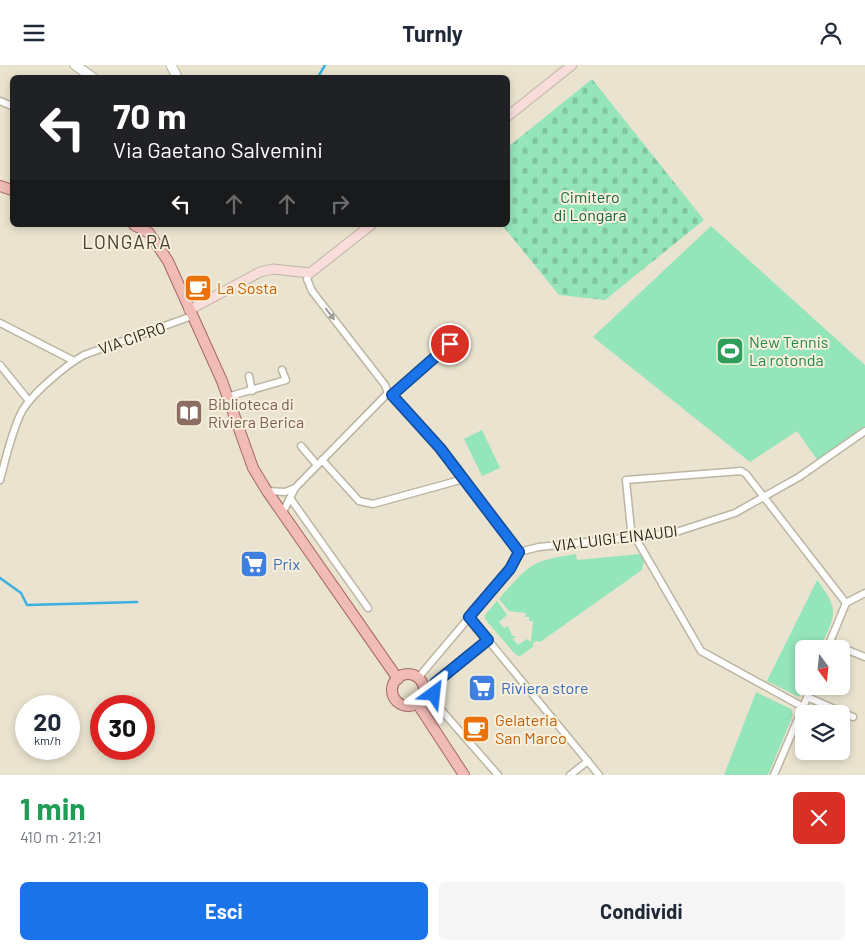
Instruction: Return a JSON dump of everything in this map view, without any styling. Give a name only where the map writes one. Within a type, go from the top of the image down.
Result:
[{"type":"main road","points":[[510,114],[572,65]]},
{"type":"main road","points":[[140,227],[149,233],[163,253],[213,360],[253,468],[282,514],[398,679]]},
{"type":"main road","points":[[190,313],[260,271],[273,269],[310,273],[368,227]]},
{"type":"main road","points":[[408,674],[418,678],[424,691],[417,703],[407,706],[397,702],[392,687],[398,679],[408,674]]},
{"type":"main road","points":[[417,703],[464,775]]},
{"type":"street","points":[[75,65],[89,75]]},
{"type":"street","points":[[80,65],[89,75]]},
{"type":"street","points":[[310,273],[307,279],[312,291],[390,394],[440,448],[519,552],[510,569],[418,678]]},
{"type":"street","name":"VIA CIPRO","points":[[0,480],[17,423],[29,401],[74,361],[84,355],[190,313]]},
{"type":"street","points":[[0,323],[74,361]]},
{"type":"street","points":[[282,514],[295,488],[319,462],[390,394],[450,344]]},
{"type":"street","points":[[0,365],[29,401]]},
{"type":"street","points":[[227,397],[286,380],[282,370]]},
{"type":"street","points":[[249,376],[252,391]]},
{"type":"street","name":"VIA LUIGI EINAUDI","points":[[519,552],[539,547],[674,533],[735,513],[799,477],[865,431]]},
{"type":"street","points":[[301,446],[359,501],[365,503],[373,504],[464,479]]},
{"type":"street","points":[[799,705],[701,651],[631,529],[626,480],[738,470],[746,474],[846,603]]},
{"type":"street","points":[[267,491],[285,492],[295,488]]},
{"type":"street","points":[[290,498],[368,609]]},
{"type":"street","points":[[831,640],[846,603],[865,593]]},
{"type":"street","points":[[469,617],[599,775]]},
{"type":"street","points":[[488,640],[435,683],[434,694],[436,704],[498,775]]},
{"type":"street","points":[[850,653],[865,657]]},
{"type":"street","points":[[804,705],[807,697],[853,717]]},
{"type":"street","points":[[774,775],[795,726]]},
{"type":"street","points":[[570,775],[588,761]]},
{"type":"green space","name":"Cimitero di Longara","points":[[592,79],[704,220],[605,300],[559,295],[504,227],[510,227],[510,145]]},
{"type":"green space","name":"New Tennis La rotonda","points":[[711,226],[865,365],[865,427],[818,461],[797,431],[750,462],[593,337]]},
{"type":"green space","points":[[482,430],[500,468],[482,476],[464,439]]},
{"type":"green space","points":[[576,554],[577,560],[640,554],[644,561],[642,570],[540,642],[536,641],[532,644],[534,646],[520,656],[516,655],[485,619],[485,615],[497,601],[507,615],[499,622],[504,628],[508,626],[512,636],[516,636],[513,639],[518,645],[527,639],[531,642],[533,621],[529,621],[529,617],[525,617],[526,613],[509,611],[499,599],[532,566],[549,559]]},
{"type":"green space","points":[[817,580],[830,599],[833,613],[824,640],[795,640],[795,695],[767,681]]},
{"type":"green space","points":[[756,692],[791,709],[793,715],[768,775],[724,775]]},
{"type":"waterway","points":[[319,75],[325,65]]},
{"type":"waterway","points":[[0,578],[21,593],[27,605],[137,602]]},
{"type":"place","name":"La Sosta","points":[[198,288]]},
{"type":"place","name":"New Tennis La rotonda","points":[[730,351]]},
{"type":"place","name":"Biblioteca di Riviera Berica","points":[[189,413]]},
{"type":"place","name":"Prix","points":[[254,564]]},
{"type":"place","name":"Riviera store","points":[[482,688]]},
{"type":"place","name":"Gelateria San Marco","points":[[476,729]]},
{"type":"district","name":"LONGARA","points":[[127,242]]},
{"type":"route","points":[[434,694],[435,683],[488,640],[469,617],[510,569],[519,552],[440,448],[415,423],[392,395],[450,344]]}]
